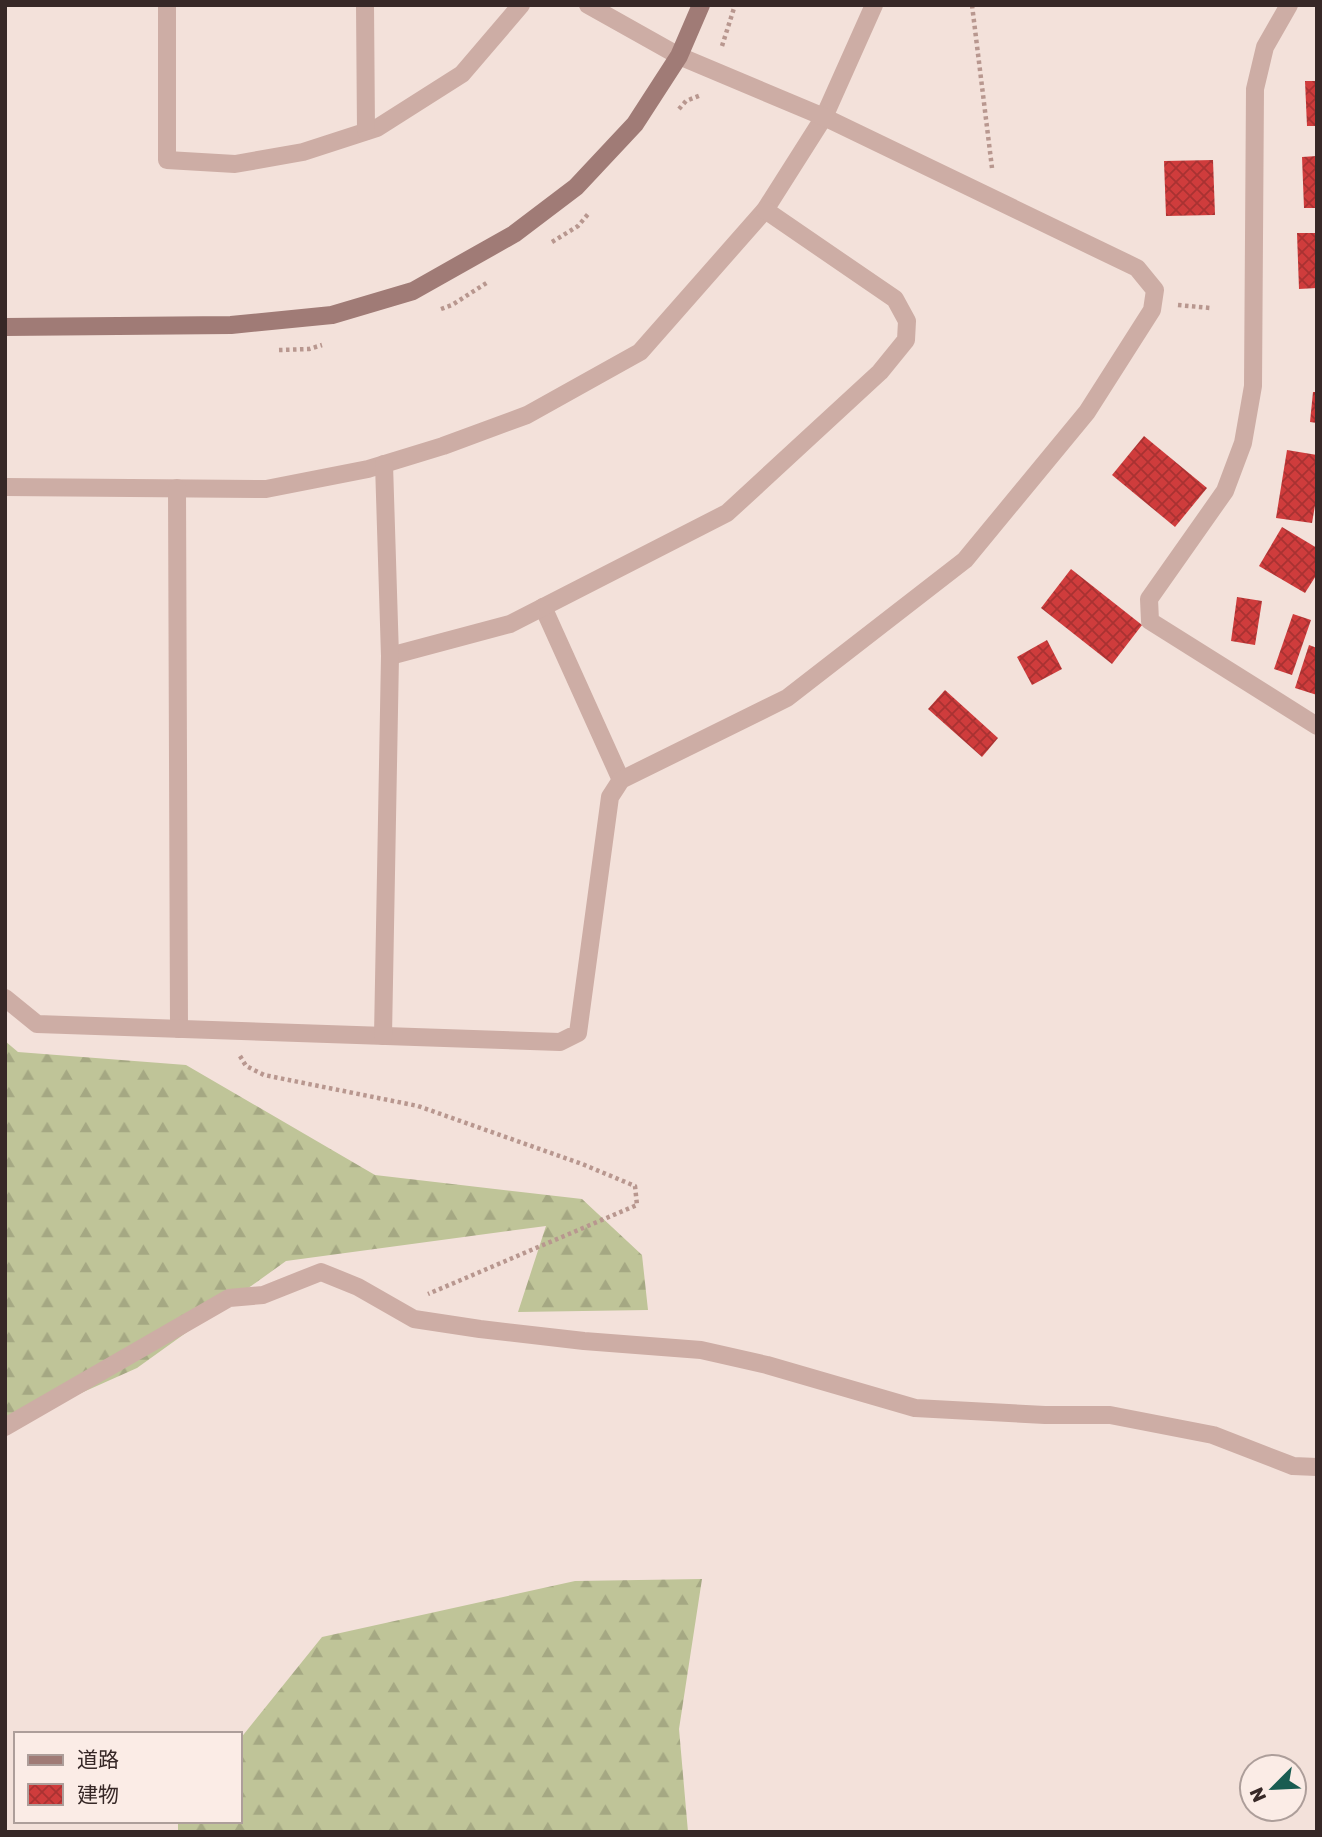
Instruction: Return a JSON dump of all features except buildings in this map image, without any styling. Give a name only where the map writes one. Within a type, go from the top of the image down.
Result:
[{"type":"street","points":[[167,5],[167,160],[235,164],[303,152],[377,128],[462,74],[521,5]]},
{"type":"street","points":[[365,5],[366,131]]},
{"type":"street","points":[[5,998],[37,1024],[560,1042],[578,1033],[610,797],[621,780],[787,698],[965,560],[1087,412],[1152,310],[1155,290],[1137,268],[824,117],[679,55],[588,5]]},
{"type":"street","points":[[5,327],[231,325],[331,315],[413,291],[514,234],[576,187],[635,124],[679,55],[701,5]]},
{"type":"street","points":[[5,486],[266,489],[384,464],[527,415],[640,352],[765,210],[824,117],[874,5]]},
{"type":"street","points":[[1289,5],[1265,47],[1255,89],[1253,386],[1243,443],[1224,491],[1149,598],[1150,621],[1317,726]]},
{"type":"street","points":[[390,656],[510,624],[727,513],[880,372],[906,340],[906,321],[895,299],[765,210]]},
{"type":"street","points":[[383,1036],[390,656],[384,464]]},
{"type":"street","points":[[177,488],[179,1028]]},
{"type":"street","points":[[542,607],[621,780]]},
{"type":"street","points":[[5,1427],[229,1298],[263,1295],[321,1272],[358,1287],[414,1319],[584,1341],[701,1350],[767,1365],[915,1408],[1045,1415],[1110,1415],[1213,1436],[1293,1466],[1317,1467]]},
{"type":"path","points":[[972,5],[991,162]]},
{"type":"path","points":[[1170,304],[1210,308]]},
{"type":"path","points":[[228,1031],[246,1066],[264,1075],[418,1106],[582,1164],[635,1186],[637,1205],[427,1295]]},
{"type":"green space","points":[[5,1041],[18,1052],[186,1065],[375,1175],[582,1199],[642,1255],[648,1310],[518,1312],[546,1226],[286,1261],[137,1368],[5,1427]]},
{"type":"green space","points":[[702,1579],[679,1729],[688,1832],[178,1832],[178,1823],[242,1823],[242,1737],[322,1637],[575,1581]]}]
